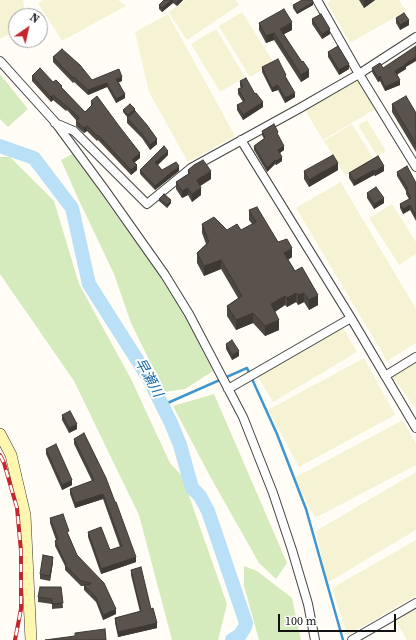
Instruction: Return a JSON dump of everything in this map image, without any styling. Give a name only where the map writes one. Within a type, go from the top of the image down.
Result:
[{"type":"street","points":[[317,0],[359,74],[416,167]]},
{"type":"street","points":[[55,122],[74,131],[147,204],[191,168],[359,74],[416,37]]},
{"type":"street","points":[[0,61],[55,122],[105,190],[189,314],[243,417],[275,500],[292,550],[306,598],[315,640]]},
{"type":"street","points":[[241,140],[351,318],[416,428]]},
{"type":"street","points":[[228,389],[351,318]]},
{"type":"street","points":[[386,376],[416,357]]},
{"type":"street","points":[[0,434],[11,455],[25,515],[31,640]]},
{"type":"street","points":[[352,640],[416,603]]},
{"type":"shaded area","points":[[0,0],[23,0],[24,8],[8,8],[8,34],[0,39]]},
{"type":"shaded area","points":[[44,0],[118,0],[126,6],[62,41],[48,19],[48,8],[41,8],[38,3]]},
{"type":"shaded area","points":[[186,0],[236,0],[239,5],[187,40],[168,12]]},
{"type":"shaded area","points":[[332,0],[399,0],[406,11],[350,43],[327,3]]},
{"type":"shaded area","points":[[242,12],[274,63],[250,77],[219,26]]},
{"type":"shaded area","points":[[168,14],[235,136],[188,162],[149,92],[135,32]]},
{"type":"shaded area","points":[[216,29],[245,77],[220,92],[191,44]]},
{"type":"shaded area","points":[[356,77],[375,109],[323,140],[304,108]]},
{"type":"shaded area","points":[[367,120],[386,151],[377,156],[358,125]]},
{"type":"shaded area","points":[[352,124],[373,158],[345,175],[324,141]]},
{"type":"shaded area","points":[[340,181],[416,309],[416,343],[387,361],[296,208]]},
{"type":"shaded area","points":[[392,204],[416,242],[416,254],[399,265],[369,218]]},
{"type":"shaded area","points":[[342,326],[357,352],[273,402],[257,376]]},
{"type":"shaded area","points":[[364,358],[395,415],[299,467],[268,410]]},
{"type":"shaded area","points":[[416,358],[416,409],[392,376]]},
{"type":"shaded area","points":[[403,420],[416,444],[416,465],[315,518],[294,478]]},
{"type":"shaded area","points":[[416,472],[416,530],[327,583],[316,531]]},
{"type":"shaded area","points":[[416,540],[416,596],[347,635],[332,588]]},
{"type":"shaded area","points":[[416,609],[416,640],[407,640],[396,621]]},
{"type":"green space","points":[[0,74],[28,109],[8,127],[0,119]]},
{"type":"green space","points":[[74,153],[111,208],[158,271],[189,322],[213,371],[185,389],[165,392],[131,323],[114,274],[61,160]]},
{"type":"green space","points":[[0,157],[10,157],[54,201],[79,284],[131,379],[170,463],[182,476],[227,604],[218,640],[172,640],[139,515],[74,381],[0,274]]},
{"type":"green space","points":[[214,394],[287,563],[276,579],[259,563],[211,478],[173,406]]},
{"type":"green space","points":[[244,566],[257,571],[292,598],[301,640],[259,640],[244,586]]},
{"type":"building","points":[[164,0],[172,0],[162,8],[159,5]]},
{"type":"building","points":[[302,0],[312,0],[313,2],[297,12],[293,5]]},
{"type":"building","points":[[284,9],[292,22],[280,29],[309,70],[301,75],[274,33],[266,36],[259,23]]},
{"type":"building","points":[[404,13],[409,20],[400,25],[396,18]]},
{"type":"building","points":[[321,14],[330,29],[322,34],[312,19]]},
{"type":"building","points":[[338,46],[349,64],[339,70],[328,52]]},
{"type":"building","points":[[416,46],[416,57],[395,71],[400,80],[385,87],[380,76],[378,78],[372,68],[380,63],[383,68]]},
{"type":"building","points":[[62,49],[80,65],[92,80],[119,69],[122,77],[116,79],[125,94],[116,99],[107,83],[88,90],[74,77],[73,78],[53,57]]},
{"type":"building","points":[[278,59],[286,75],[285,76],[295,93],[285,98],[278,85],[272,88],[262,67]]},
{"type":"building","points":[[40,68],[53,82],[56,80],[85,112],[93,104],[91,101],[97,96],[140,153],[132,160],[137,165],[131,170],[98,135],[97,136],[87,126],[84,128],[76,121],[79,118],[67,106],[53,95],[51,97],[32,76]]},
{"type":"building","points":[[246,78],[255,94],[256,93],[263,102],[243,115],[237,105],[245,101],[238,89],[243,87],[240,81]]},
{"type":"building","points":[[406,96],[416,113],[416,144],[392,104]]},
{"type":"building","points":[[130,104],[135,109],[128,115],[123,110]]},
{"type":"building","points":[[135,111],[157,139],[150,145],[127,118]]},
{"type":"building","points":[[274,124],[284,146],[278,150],[282,157],[276,161],[275,160],[267,168],[254,146],[265,138],[262,131]]},
{"type":"building","points":[[164,146],[168,151],[155,162],[162,170],[176,162],[179,166],[155,186],[140,170]]},
{"type":"building","points":[[333,155],[338,163],[309,180],[304,171]]},
{"type":"building","points":[[378,156],[384,166],[354,181],[349,173]]},
{"type":"building","points":[[203,160],[211,171],[197,180],[201,188],[192,194],[188,188],[182,191],[176,182],[190,173],[188,170]]},
{"type":"building","points":[[407,166],[416,183],[416,216],[410,205],[403,209],[400,204],[411,198],[406,189],[408,189],[397,172]]},
{"type":"building","points":[[376,187],[384,198],[374,204],[367,193]]},
{"type":"building","points":[[164,194],[171,200],[167,205],[159,199]]},
{"type":"building","points":[[257,207],[278,242],[287,239],[292,248],[284,253],[295,271],[302,267],[318,295],[309,300],[304,293],[298,295],[296,293],[287,298],[285,296],[271,304],[279,320],[265,326],[253,313],[236,320],[227,306],[242,296],[221,260],[204,266],[197,253],[209,242],[202,224],[214,217],[227,230],[237,224],[241,230],[256,222],[249,210]]},
{"type":"building","points":[[232,340],[239,351],[232,355],[226,344]]},
{"type":"building","points":[[70,411],[77,424],[69,428],[62,415]]},
{"type":"building","points":[[84,433],[106,478],[136,557],[101,569],[88,532],[101,527],[110,550],[122,546],[103,494],[75,503],[70,489],[94,480],[74,439]]},
{"type":"building","points":[[56,444],[72,480],[62,485],[46,449]]},
{"type":"building","points":[[63,514],[69,531],[67,532],[77,555],[104,583],[116,609],[103,615],[96,597],[84,585],[91,583],[81,581],[65,565],[66,564],[55,541],[58,539],[50,518]]},
{"type":"building","points":[[43,555],[53,557],[50,576],[40,574]]},
{"type":"building","points":[[141,567],[151,609],[153,608],[157,623],[118,632],[115,618],[141,611],[131,570]]},
{"type":"building","points":[[40,587],[61,587],[63,603],[52,604],[52,599],[38,597]]},
{"type":"building","points":[[105,629],[106,640],[45,640],[75,636],[75,633]]},
{"type":"waterway","name":"早瀬川","points":[[0,146],[34,158],[72,208],[89,284],[148,377],[171,423],[180,445],[192,488],[200,496],[208,511],[246,623],[240,635],[232,640]]},
{"type":"waterway","points":[[163,405],[247,368],[277,434],[306,509],[343,640]]},
{"type":"railway","points":[[0,455],[4,463],[17,508],[21,551],[21,609],[15,640]]}]
